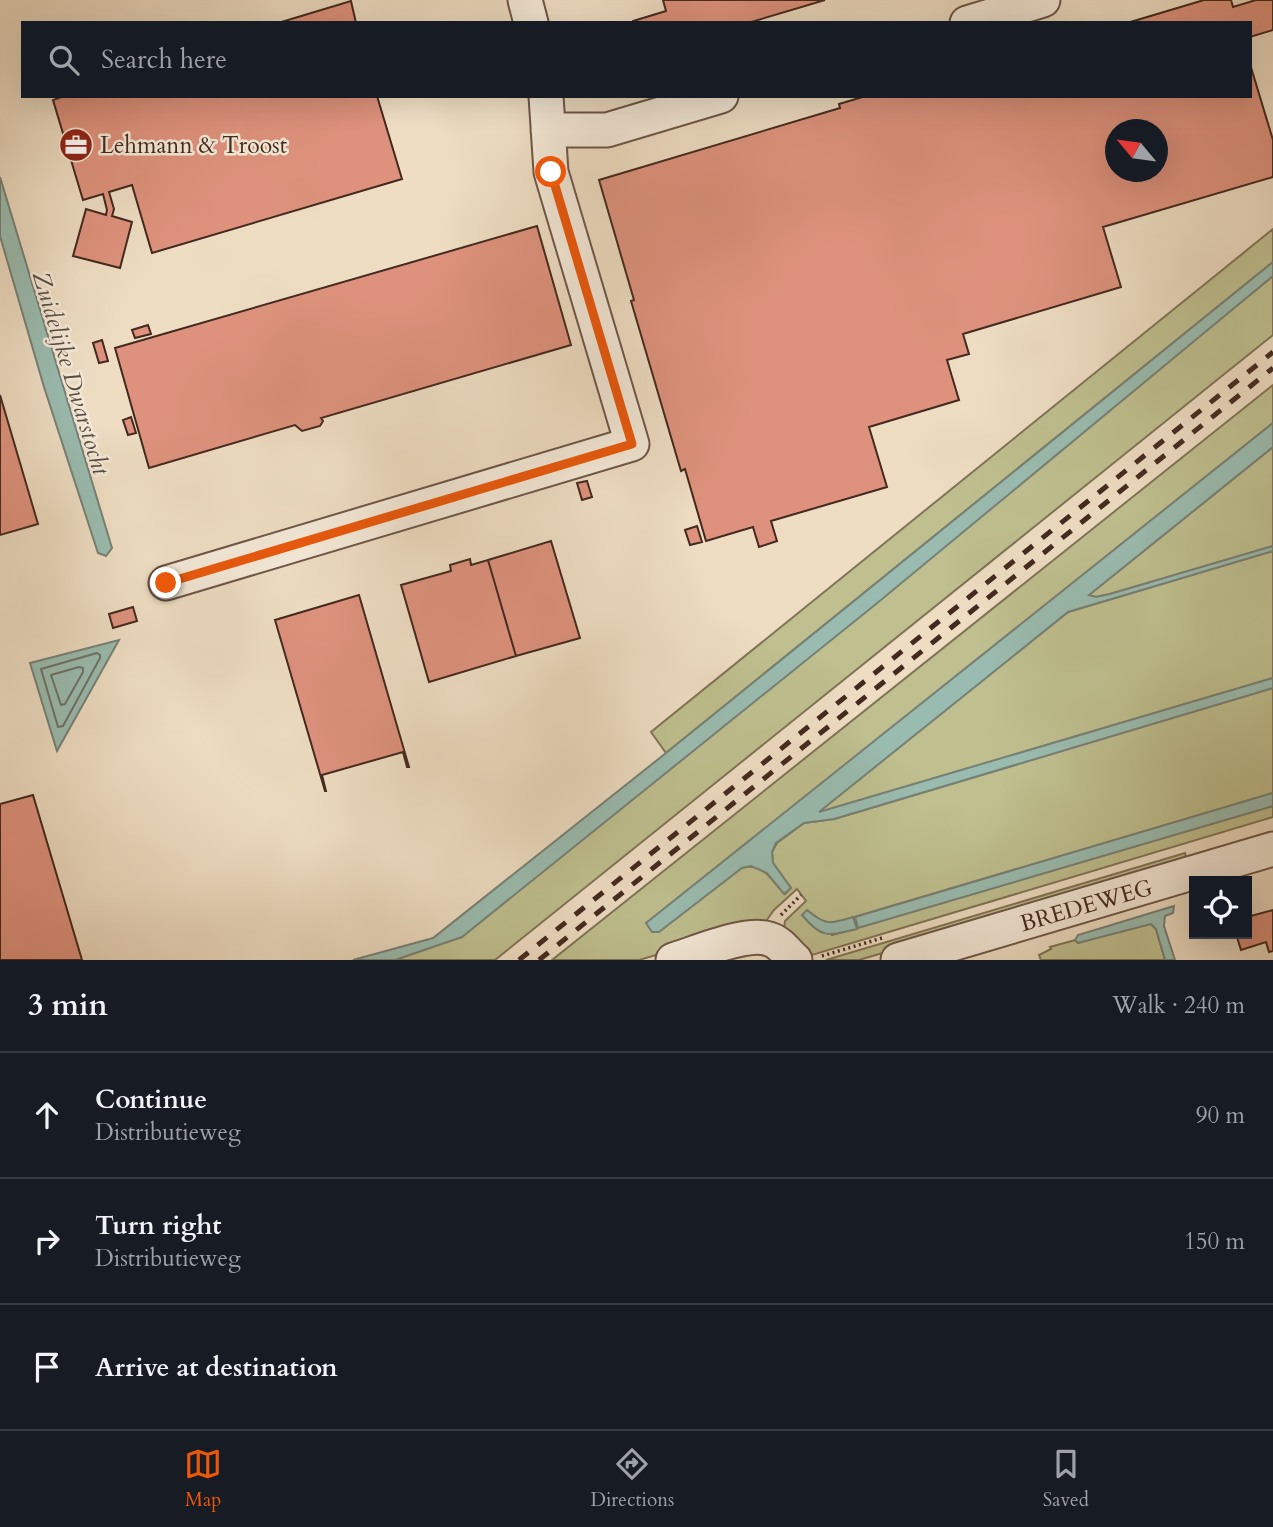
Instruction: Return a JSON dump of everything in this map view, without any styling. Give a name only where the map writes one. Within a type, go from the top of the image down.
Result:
[{"type":"street","points":[[525,0],[530,21]]},
{"type":"street","points":[[974,21],[1043,0]]},
{"type":"street","points":[[166,583],[632,444],[551,172],[546,98]]},
{"type":"street","points":[[548,130],[607,130],[714,98]]},
{"type":"street","name":"BREDEWEG","points":[[898,960],[1273,849]]},
{"type":"street","points":[[673,960],[722,945],[759,938],[776,943],[794,960]]},
{"type":"green space","points":[[1273,229],[1273,262],[666,753],[651,732]]},
{"type":"green space","points":[[1273,276],[1273,335],[495,960],[395,960],[462,936]]},
{"type":"green space","points":[[1273,385],[1273,423],[750,841],[742,868],[761,870],[785,894],[791,888],[773,863],[772,852],[777,843],[804,823],[834,819],[1273,688],[1273,793],[831,924],[807,910],[832,935],[1273,806],[1273,817],[812,955],[784,929],[785,921],[806,901],[797,889],[774,910],[764,924],[639,960],[552,960]]},
{"type":"green space","points":[[1273,447],[1273,546],[1110,594],[1096,597],[1089,595]]},
{"type":"green space","points":[[1273,551],[1273,678],[817,813],[1068,612]]},
{"type":"green space","points":[[1185,853],[1187,863],[859,960],[826,960]]},
{"type":"green space","points":[[1151,924],[1156,929],[1165,960],[1041,960],[1039,955],[1051,949],[1050,947],[1075,940],[1078,943]]},
{"type":"water","points":[[0,177],[112,548],[106,556],[98,553],[44,387],[0,236]]},
{"type":"water","points":[[1273,262],[1273,276],[876,604],[462,937],[395,960],[353,960],[433,938]]},
{"type":"water","points":[[1273,423],[1273,447],[1089,595],[1096,597],[1110,594],[1273,546],[1273,551],[1068,612],[819,812],[1273,678],[1273,688],[834,819],[804,823],[776,843],[772,852],[773,863],[791,888],[784,894],[767,873],[751,866],[742,868],[659,932],[652,932],[646,923]]},
{"type":"water","points":[[119,640],[57,751],[30,663]]},
{"type":"water","points":[[1273,793],[1273,806],[858,928],[855,917]]},
{"type":"water","points":[[1174,906],[1173,913],[1165,916],[1164,926],[1175,960],[1165,960],[1156,929],[1151,924],[1078,943],[1075,940],[1078,935]]},
{"type":"water","points":[[807,910],[828,922],[853,917],[857,929],[826,934],[815,928],[802,915]]},
{"type":"building","points":[[663,0],[825,0],[755,21],[633,21],[666,11]]},
{"type":"building","points":[[1204,0],[1231,0],[1233,7],[1256,0],[1273,0],[1273,30],[1252,36],[1252,21],[1134,21]]},
{"type":"building","points":[[351,1],[356,21],[285,21]]},
{"type":"building","points":[[1252,71],[1273,140],[1273,177],[1103,227],[1121,287],[963,334],[969,354],[947,360],[959,400],[869,427],[887,487],[771,521],[777,541],[759,547],[753,527],[706,541],[685,469],[681,471],[599,180],[840,108],[839,104],[859,98],[1252,98]]},
{"type":"building","points":[[378,98],[402,179],[152,253],[132,185],[109,192],[114,209],[112,216],[132,222],[120,268],[73,256],[86,209],[106,215],[107,210],[103,194],[83,200],[53,100]]},
{"type":"building","points":[[537,226],[571,345],[321,418],[323,421],[320,426],[302,431],[295,425],[149,468],[115,348]]},
{"type":"building","points":[[148,325],[151,334],[135,338],[132,330]]},
{"type":"building","points":[[102,340],[108,361],[99,363],[93,343]]},
{"type":"building","points":[[0,395],[38,524],[0,535]]},
{"type":"building","points":[[131,417],[136,433],[128,435],[123,420]]},
{"type":"building","points":[[587,481],[592,497],[582,500],[577,483]]},
{"type":"building","points":[[697,526],[702,542],[690,545],[685,530]]},
{"type":"building","points":[[551,541],[580,638],[516,656],[488,560]]},
{"type":"building","points":[[470,559],[471,565],[488,560],[516,656],[429,682],[401,585],[451,571],[450,565]]},
{"type":"building","points":[[359,595],[409,767],[403,752],[322,775],[325,791],[275,620]]},
{"type":"building","points":[[133,607],[137,621],[113,628],[109,614]]},
{"type":"building","points":[[33,795],[82,960],[0,960],[0,804]]},
{"type":"building","points":[[1273,910],[1273,951],[1269,952],[1266,942],[1241,950],[1238,939],[1252,939],[1252,916]]},
{"type":"railway","points":[[519,960],[1273,352]]},
{"type":"railway","points":[[539,960],[1273,368]]},
{"type":"place","name":"Lehmann & Troost","points":[[76,145]]},
{"type":"route","points":[[166,583],[632,444],[551,172]]},
{"type":"water label","name":"Zuidelijke Dwarstocht","points":[[71,373]]}]
